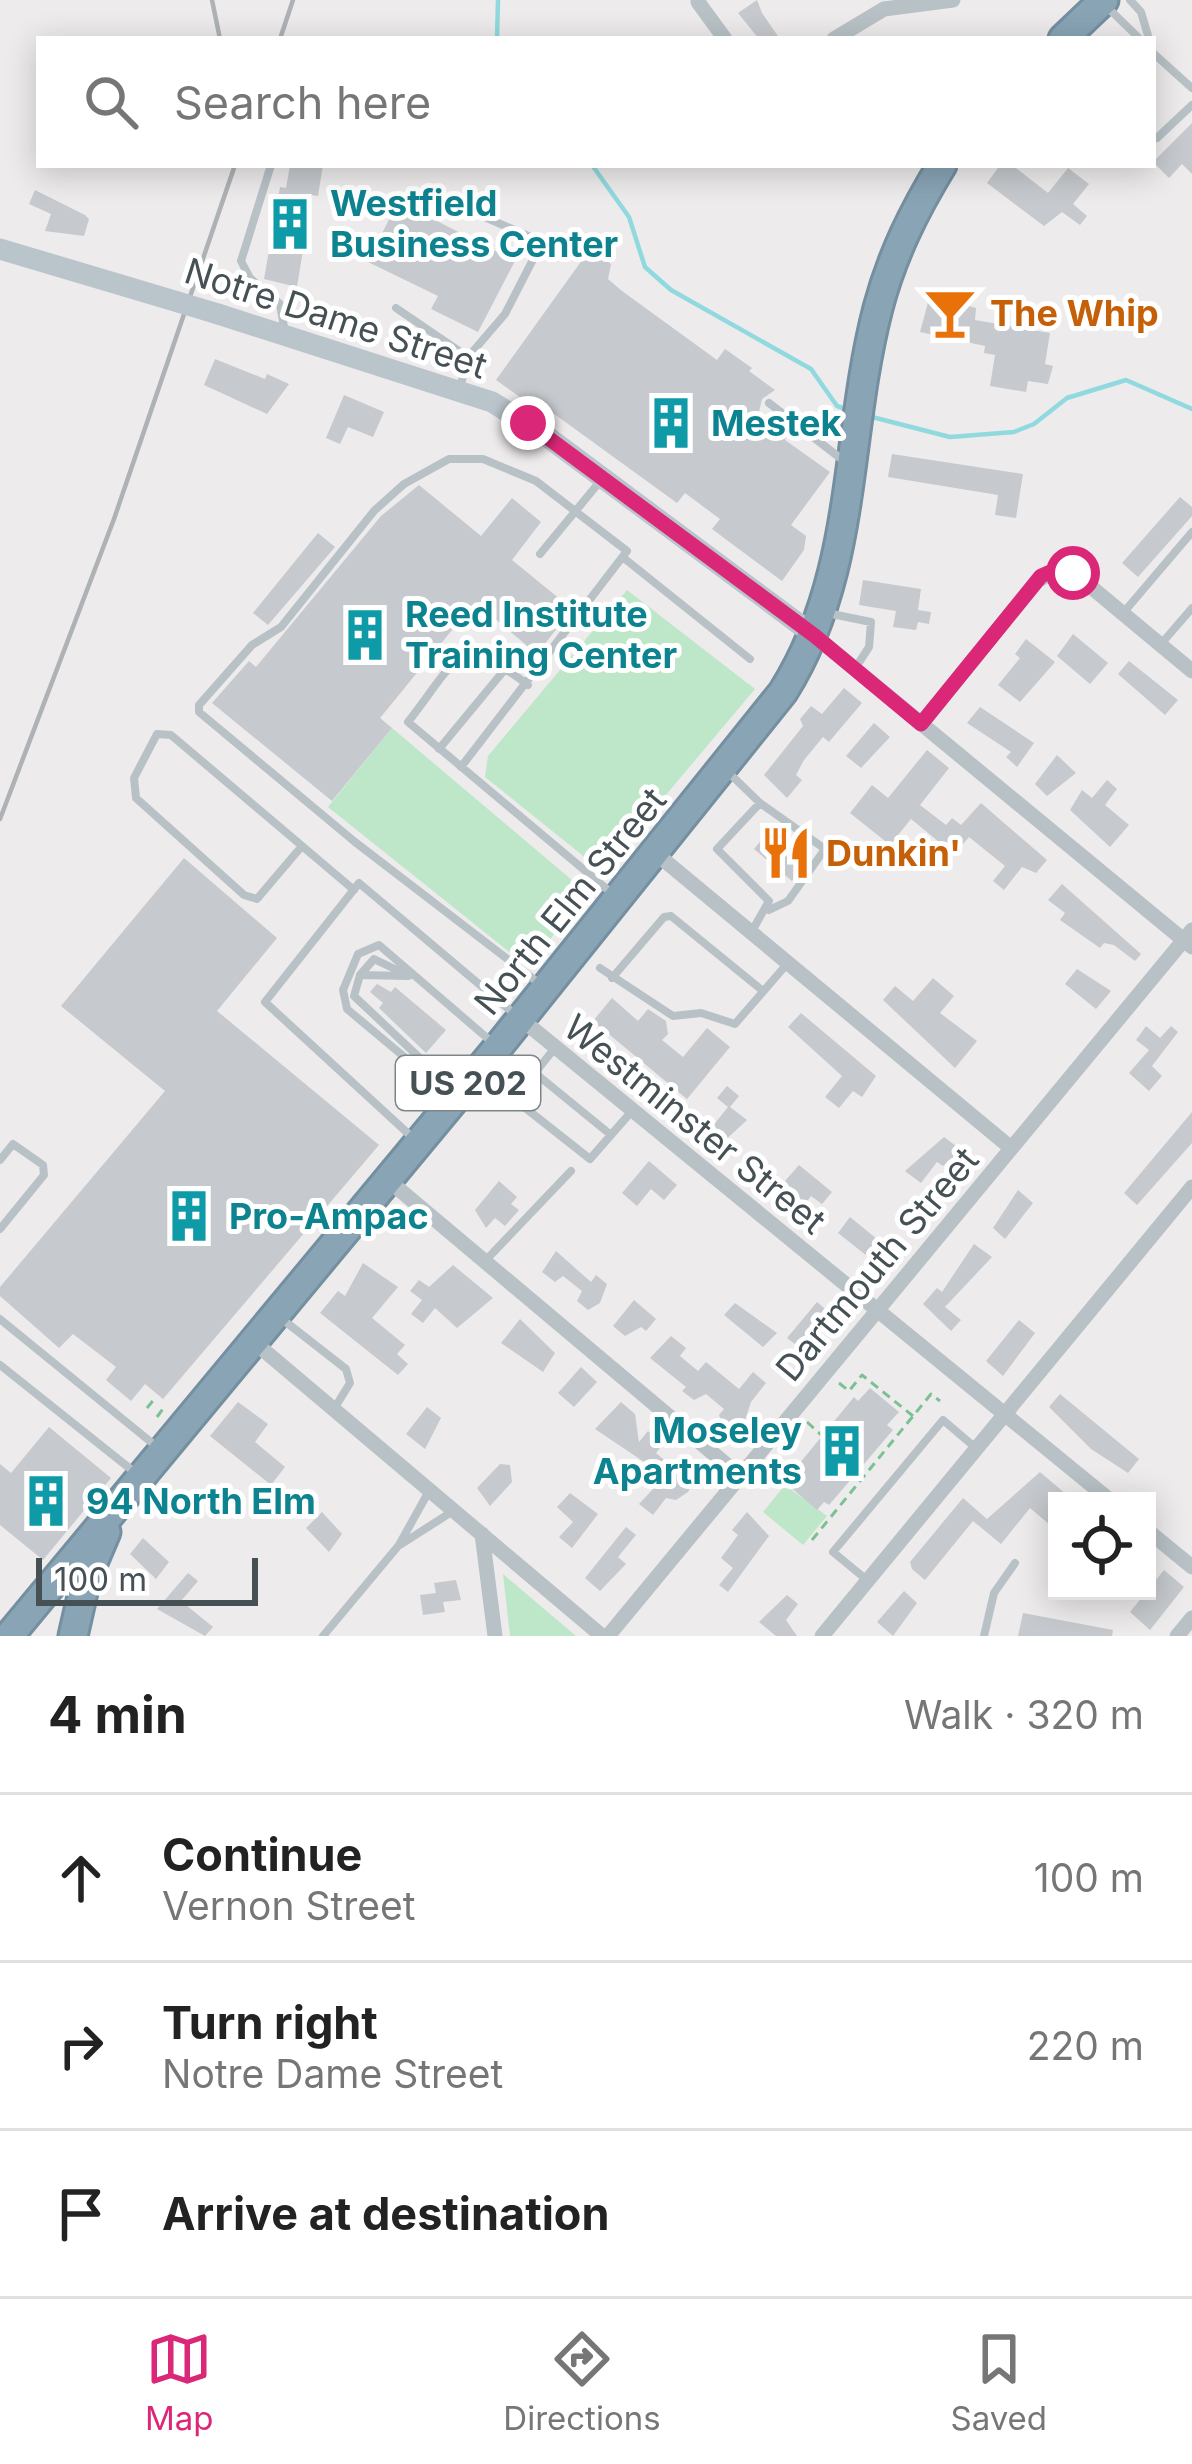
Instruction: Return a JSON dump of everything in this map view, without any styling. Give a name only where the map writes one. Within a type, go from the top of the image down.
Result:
[{"type":"highway","points":[[1066,36],[1099,2]]},
{"type":"highway","name":"North Elm Street","points":[[10,1636],[49,1582],[109,1522],[165,1454],[783,692],[820,624],[891,262],[940,168]]},
{"type":"highway","name":"US 202","points":[[73,1636],[86,1579],[109,1522]]},
{"type":"main road","name":"Notre Dame Street","points":[[0,249],[460,389],[528,423],[820,624]]},
{"type":"street","points":[[839,36],[884,9],[953,0]]},
{"type":"street","points":[[698,2],[723,36]]},
{"type":"street","points":[[921,724],[1036,581],[1057,569],[1073,573],[1192,671]]},
{"type":"street","name":"Notre Dame Street","points":[[820,624],[856,668],[921,724],[1189,939]]},
{"type":"street","points":[[653,851],[1011,1148]]},
{"type":"street","name":"Dartmouth Street","points":[[605,1636],[1189,939]]},
{"type":"street","name":"Westminster Street","points":[[521,1019],[1100,1492]]},
{"type":"street","points":[[388,1180],[740,1476]]},
{"type":"street","points":[[822,1636],[1192,1186]]},
{"type":"street","points":[[254,1342],[605,1636]]},
{"type":"street","points":[[482,1534],[495,1636]]},
{"type":"street","points":[[1156,1537],[1192,1567]]},
{"type":"street","points":[[1177,1636],[1192,1618]]},
{"type":"lane","points":[[1130,0],[1141,12],[1144,36]]},
{"type":"lane","points":[[1099,2],[1140,36]]},
{"type":"lane","points":[[1119,36],[1128,27]]},
{"type":"lane","points":[[1156,55],[1192,88]]},
{"type":"lane","points":[[1157,138],[1192,105]]},
{"type":"lane","points":[[270,168],[242,261],[250,278],[280,304],[285,334]]},
{"type":"lane","points":[[428,192],[542,242],[505,314],[468,357]]},
{"type":"lane","points":[[396,308],[468,357],[470,368],[460,389]]},
{"type":"lane","points":[[769,403],[854,469]]},
{"type":"lane","points":[[460,767],[625,560],[626,546],[579,510],[536,481],[483,459],[449,459],[424,470],[374,511],[280,627],[252,645],[199,705],[203,718],[546,988]]},
{"type":"lane","points":[[540,554],[603,478]]},
{"type":"lane","points":[[1123,613],[1192,532]]},
{"type":"lane","points":[[625,560],[750,659]]},
{"type":"lane","points":[[1160,645],[1192,608]]},
{"type":"lane","points":[[820,624],[871,622],[869,647],[856,668]]},
{"type":"lane","points":[[528,685],[490,656],[473,654],[457,661],[407,722],[616,896]]},
{"type":"lane","points":[[439,749],[506,668]]},
{"type":"lane","points":[[302,846],[257,898],[244,895],[136,799],[134,778],[157,734],[171,734],[354,890]]},
{"type":"lane","points":[[723,766],[760,803],[826,849],[788,901],[769,910],[751,932]]},
{"type":"lane","points":[[760,803],[718,849],[764,891],[769,910]]},
{"type":"lane","points":[[419,1143],[265,1002],[359,883],[521,1019]]},
{"type":"lane","points":[[612,978],[664,916],[671,916],[764,991]]},
{"type":"lane","points":[[455,1099],[341,1000],[354,960],[375,945],[498,1047]]},
{"type":"lane","points":[[430,989],[374,959],[354,989],[356,1003],[423,1061],[431,1079]]},
{"type":"lane","points":[[600,968],[673,1016],[710,1014],[723,1024],[735,1024],[788,963]]},
{"type":"lane","points":[[360,975],[408,976]]},
{"type":"lane","points":[[554,1048],[514,1099],[590,1159],[632,1111]]},
{"type":"lane","points":[[535,1073],[611,1135]]},
{"type":"lane","points":[[0,1160],[13,1144],[43,1165],[44,1175],[0,1229]]},
{"type":"lane","points":[[484,1262],[572,1171]]},
{"type":"lane","points":[[277,1314],[346,1369],[350,1383],[334,1409]]},
{"type":"lane","points":[[0,1319],[165,1454]]},
{"type":"lane","points":[[0,1365],[144,1479]]},
{"type":"lane","points":[[868,1581],[833,1552],[917,1451],[944,1420],[978,1449]]},
{"type":"lane","points":[[323,1636],[399,1546],[430,1490]]},
{"type":"lane","points":[[399,1546],[454,1510]]},
{"type":"lane","points":[[984,1636],[994,1593],[1015,1563]]},
{"type":"path","points":[[837,1382],[848,1391],[862,1375],[913,1416]]},
{"type":"path","points":[[812,1540],[931,1394],[940,1401]]},
{"type":"path","points":[[147,1408],[156,1397]]},
{"type":"path","points":[[157,1417],[165,1406]]},
{"type":"path","points":[[805,1421],[827,1440]]},
{"type":"path","points":[[771,1462],[792,1482]]},
{"type":"green space","points":[[627,590],[755,689],[602,871],[485,777],[488,756]]},
{"type":"green space","points":[[392,728],[586,892],[532,963],[518,959],[328,807]]},
{"type":"green space","points":[[785,1485],[827,1516],[803,1545],[763,1512]]},
{"type":"green space","points":[[503,1574],[576,1636],[510,1636]]},
{"type":"building","points":[[757,0],[778,36],[757,36],[738,13]]},
{"type":"building","points":[[1192,123],[1192,174],[1182,164],[1169,178],[1156,159]]},
{"type":"building","name":"Westfield Business Center","points":[[289,168],[323,168],[318,196],[312,195],[297,287],[264,279],[280,187],[286,188]]},
{"type":"building","points":[[998,168],[1016,168],[1048,193],[1068,168],[1089,184],[1073,204],[1087,216],[1080,225],[1062,212],[1044,226],[987,183]]},
{"type":"building","points":[[35,190],[85,215],[89,219],[84,236],[45,231],[51,214],[29,204]]},
{"type":"building","points":[[398,201],[515,261],[478,332],[431,309],[438,296],[368,262]]},
{"type":"building","name":"Mestek","points":[[590,249],[611,264],[608,279],[622,291],[717,360],[725,349],[752,368],[749,371],[775,390],[762,399],[759,412],[789,433],[785,440],[830,472],[791,525],[806,536],[804,550],[782,581],[712,529],[720,519],[685,493],[677,503],[546,408],[542,413],[496,380]]},
{"type":"building","points":[[930,295],[976,308],[975,320],[1050,333],[1045,364],[1053,366],[1048,384],[1028,381],[1026,392],[990,386],[995,355],[984,353],[985,346],[920,332]]},
{"type":"building","points":[[215,359],[289,384],[267,414],[204,385]]},
{"type":"building","points":[[344,395],[384,412],[373,437],[348,427],[340,444],[326,438]]},
{"type":"building","points":[[892,454],[1023,474],[1016,518],[995,515],[998,495],[888,477]]},
{"type":"building","name":"Reed Institute Training Center","points":[[419,485],[481,536],[512,498],[541,522],[512,560],[572,609],[537,654],[475,602],[380,718],[392,728],[332,801],[212,703],[249,661],[256,667],[381,516]]},
{"type":"building","points":[[1180,497],[1192,507],[1192,516],[1138,577],[1122,563]]},
{"type":"building","points":[[318,533],[335,547],[268,625],[253,613]]},
{"type":"building","points":[[863,580],[921,589],[918,610],[931,612],[929,624],[918,622],[916,630],[893,627],[896,611],[859,605]]},
{"type":"building","points":[[1073,634],[1108,663],[1090,684],[1057,656]]},
{"type":"building","points":[[1026,639],[1055,662],[1020,702],[998,685],[1020,658],[1015,654]]},
{"type":"building","points":[[1129,661],[1178,700],[1165,715],[1118,674]]},
{"type":"building","points":[[844,688],[862,703],[829,742],[823,737],[804,760],[796,775],[802,780],[787,798],[764,775],[803,726],[800,719],[811,706],[822,714]]},
{"type":"building","points":[[980,707],[1034,743],[1017,767],[1006,757],[1011,752],[967,723]]},
{"type":"building","points":[[874,723],[890,737],[861,768],[846,756]]},
{"type":"building","points":[[927,750],[949,768],[920,805],[946,825],[952,818],[961,825],[981,803],[1047,860],[1036,873],[1022,867],[1004,890],[993,881],[1005,866],[969,837],[963,844],[953,835],[944,846],[911,819],[890,845],[850,813],[872,785],[888,798]]},
{"type":"building","points":[[1057,755],[1076,773],[1047,796],[1035,784]]},
{"type":"building","points":[[1107,780],[1117,789],[1105,805],[1129,825],[1110,847],[1070,810],[1082,790],[1092,798]]},
{"type":"building","name":"Dunkin'","points":[[775,824],[812,853],[792,881],[754,849]]},
{"type":"building","name":"Pro-Ampac","points":[[184,858],[277,938],[217,1011],[379,1145],[163,1399],[145,1384],[131,1401],[106,1380],[116,1367],[73,1334],[59,1348],[0,1296],[0,1287],[165,1091],[61,1006]]},
{"type":"building","points":[[1062,884],[1141,954],[1135,961],[1114,945],[1104,943],[1100,948],[1060,920],[1065,913],[1048,900]]},
{"type":"building","points":[[1077,969],[1111,991],[1096,1009],[1065,984]]},
{"type":"building","points":[[933,978],[954,996],[940,1013],[977,1041],[955,1068],[883,1000],[895,986],[913,1001]]},
{"type":"building","points":[[377,984],[391,992],[395,987],[446,1030],[426,1053],[379,1008],[383,1003],[370,992]]},
{"type":"building","points":[[612,998],[638,1021],[648,1009],[666,1021],[668,1034],[662,1040],[683,1057],[707,1028],[730,1047],[687,1099],[593,1021]]},
{"type":"building","points":[[801,1013],[876,1076],[862,1097],[853,1091],[839,1108],[825,1097],[842,1076],[788,1027]]},
{"type":"building","points":[[1146,1026],[1160,1038],[1171,1026],[1178,1032],[1152,1066],[1162,1076],[1149,1091],[1129,1073],[1149,1050],[1136,1040]]},
{"type":"building","points":[[727,1086],[739,1096],[730,1107],[747,1120],[721,1144],[708,1132],[728,1107],[717,1098]]},
{"type":"building","points":[[1192,1112],[1192,1143],[1137,1205],[1124,1193]]},
{"type":"building","points":[[944,1137],[956,1146],[956,1155],[943,1166],[937,1162],[921,1183],[905,1171]]},
{"type":"building","points":[[649,1161],[677,1185],[664,1200],[651,1189],[637,1206],[622,1193]]},
{"type":"building","points":[[799,1165],[832,1192],[822,1204],[811,1196],[805,1204],[785,1181]]},
{"type":"building","points":[[499,1181],[517,1197],[511,1204],[519,1210],[505,1226],[495,1218],[486,1228],[475,1210]]},
{"type":"building","points":[[1018,1190],[1033,1203],[1005,1239],[993,1228]]},
{"type":"building","points":[[850,1217],[888,1248],[876,1263],[838,1233]]},
{"type":"building","points":[[974,1244],[992,1257],[945,1307],[961,1320],[951,1331],[923,1304],[937,1288],[942,1292]]},
{"type":"building","points":[[556,1251],[591,1282],[596,1275],[607,1284],[600,1303],[588,1310],[577,1301],[582,1291],[563,1276],[555,1282],[542,1272]]},
{"type":"building","points":[[363,1263],[398,1287],[372,1318],[405,1345],[397,1354],[408,1364],[398,1375],[320,1313],[338,1291],[345,1296]]},
{"type":"building","points":[[453,1265],[493,1298],[457,1328],[435,1308],[423,1323],[411,1314],[422,1300],[410,1291],[419,1280],[429,1287]]},
{"type":"building","points":[[634,1300],[656,1319],[646,1331],[641,1327],[625,1336],[613,1326]]},
{"type":"building","points":[[817,1302],[831,1314],[800,1348],[787,1338]]},
{"type":"building","points":[[735,1303],[777,1333],[763,1347],[724,1315]]},
{"type":"building","points":[[520,1319],[555,1353],[543,1372],[501,1343]]},
{"type":"building","points":[[1019,1320],[1035,1333],[1003,1376],[986,1361]]},
{"type":"building","points":[[671,1336],[686,1348],[680,1356],[698,1371],[706,1362],[739,1389],[753,1372],[766,1383],[751,1402],[742,1429],[725,1430],[719,1415],[724,1409],[706,1394],[694,1400],[682,1391],[686,1387],[650,1358]]},
{"type":"building","points":[[581,1367],[597,1382],[574,1407],[558,1393]]},
{"type":"building","name":"Moseley Apartments","points":[[870,1388],[899,1412],[887,1425],[893,1430],[829,1505],[824,1502],[817,1510],[788,1485],[794,1479],[790,1475],[854,1397],[858,1401]]},
{"type":"building","points":[[1060,1394],[1139,1459],[1128,1473],[1091,1449],[1049,1407]]},
{"type":"building","points":[[238,1402],[268,1424],[255,1442],[285,1467],[271,1485],[210,1436]]},
{"type":"building","points":[[621,1402],[635,1414],[639,1442],[648,1431],[662,1445],[656,1453],[675,1469],[686,1456],[701,1469],[688,1492],[676,1500],[666,1498],[653,1515],[639,1504],[665,1476],[595,1429]]},
{"type":"building","points":[[427,1407],[441,1418],[425,1449],[406,1434]]},
{"type":"building","name":"94 North Elm","points":[[49,1427],[111,1478],[43,1560],[0,1525],[0,1464],[11,1473]]},
{"type":"building","points":[[500,1464],[510,1465],[512,1482],[490,1506],[477,1488]]},
{"type":"building","points":[[1040,1472],[1063,1492],[1048,1492],[1048,1523],[1030,1508],[1001,1544],[973,1521],[925,1580],[912,1569],[910,1562],[963,1498],[987,1519]]},
{"type":"building","points":[[570,1493],[598,1514],[572,1548],[559,1537],[573,1522],[557,1507]]},
{"type":"building","points":[[322,1512],[342,1534],[329,1552],[306,1528]]},
{"type":"building","points":[[747,1512],[769,1536],[728,1592],[719,1585],[733,1568],[721,1558],[738,1535],[732,1530]]},
{"type":"building","points":[[626,1527],[636,1535],[618,1557],[626,1564],[600,1591],[585,1578]]},
{"type":"building","points":[[143,1538],[169,1562],[156,1579],[130,1554]]},
{"type":"building","points":[[1164,1570],[1184,1587],[1150,1630],[1130,1612],[1140,1600],[1156,1600],[1156,1580]]},
{"type":"building","points":[[188,1573],[198,1581],[181,1601],[213,1627],[205,1636],[157,1609]]},
{"type":"building","points":[[456,1580],[461,1600],[443,1602],[445,1612],[423,1615],[420,1595],[436,1593],[434,1583]]},
{"type":"building","points":[[904,1591],[917,1603],[893,1636],[877,1622]]},
{"type":"building","points":[[787,1595],[798,1604],[786,1620],[797,1636],[776,1636],[759,1622]]},
{"type":"building","points":[[1023,1613],[1113,1630],[1112,1636],[1018,1636]]},
{"type":"waterway","points":[[497,36],[498,0]]},
{"type":"waterway","points":[[594,168],[629,217],[645,267],[671,290],[811,369],[837,406],[846,409]]},
{"type":"waterway","points":[[868,416],[950,437],[1014,432],[1034,424],[1067,398],[1126,380],[1192,409]]},
{"type":"railway","points":[[212,0],[219,36]]},
{"type":"railway","points":[[281,36],[293,0]]},
{"type":"railway","points":[[0,819],[114,519],[234,168]]},
{"type":"place","name":"Westfield Business Center","points":[[290,224]]},
{"type":"place","name":"The Whip","points":[[950,313]]},
{"type":"place","name":"Mestek","points":[[671,423]]},
{"type":"place","name":"Reed Institute Training Center","points":[[365,635]]},
{"type":"place","name":"Dunkin'","points":[[786,853]]},
{"type":"place","name":"Pro-Ampac","points":[[189,1216]]},
{"type":"place","name":"Moseley Apartments","points":[[842,1451]]},
{"type":"place","name":"94 North Elm","points":[[46,1501]]},
{"type":"route","points":[[528,423],[815,636],[921,724],[1041,576],[1057,569],[1073,573]]}]
